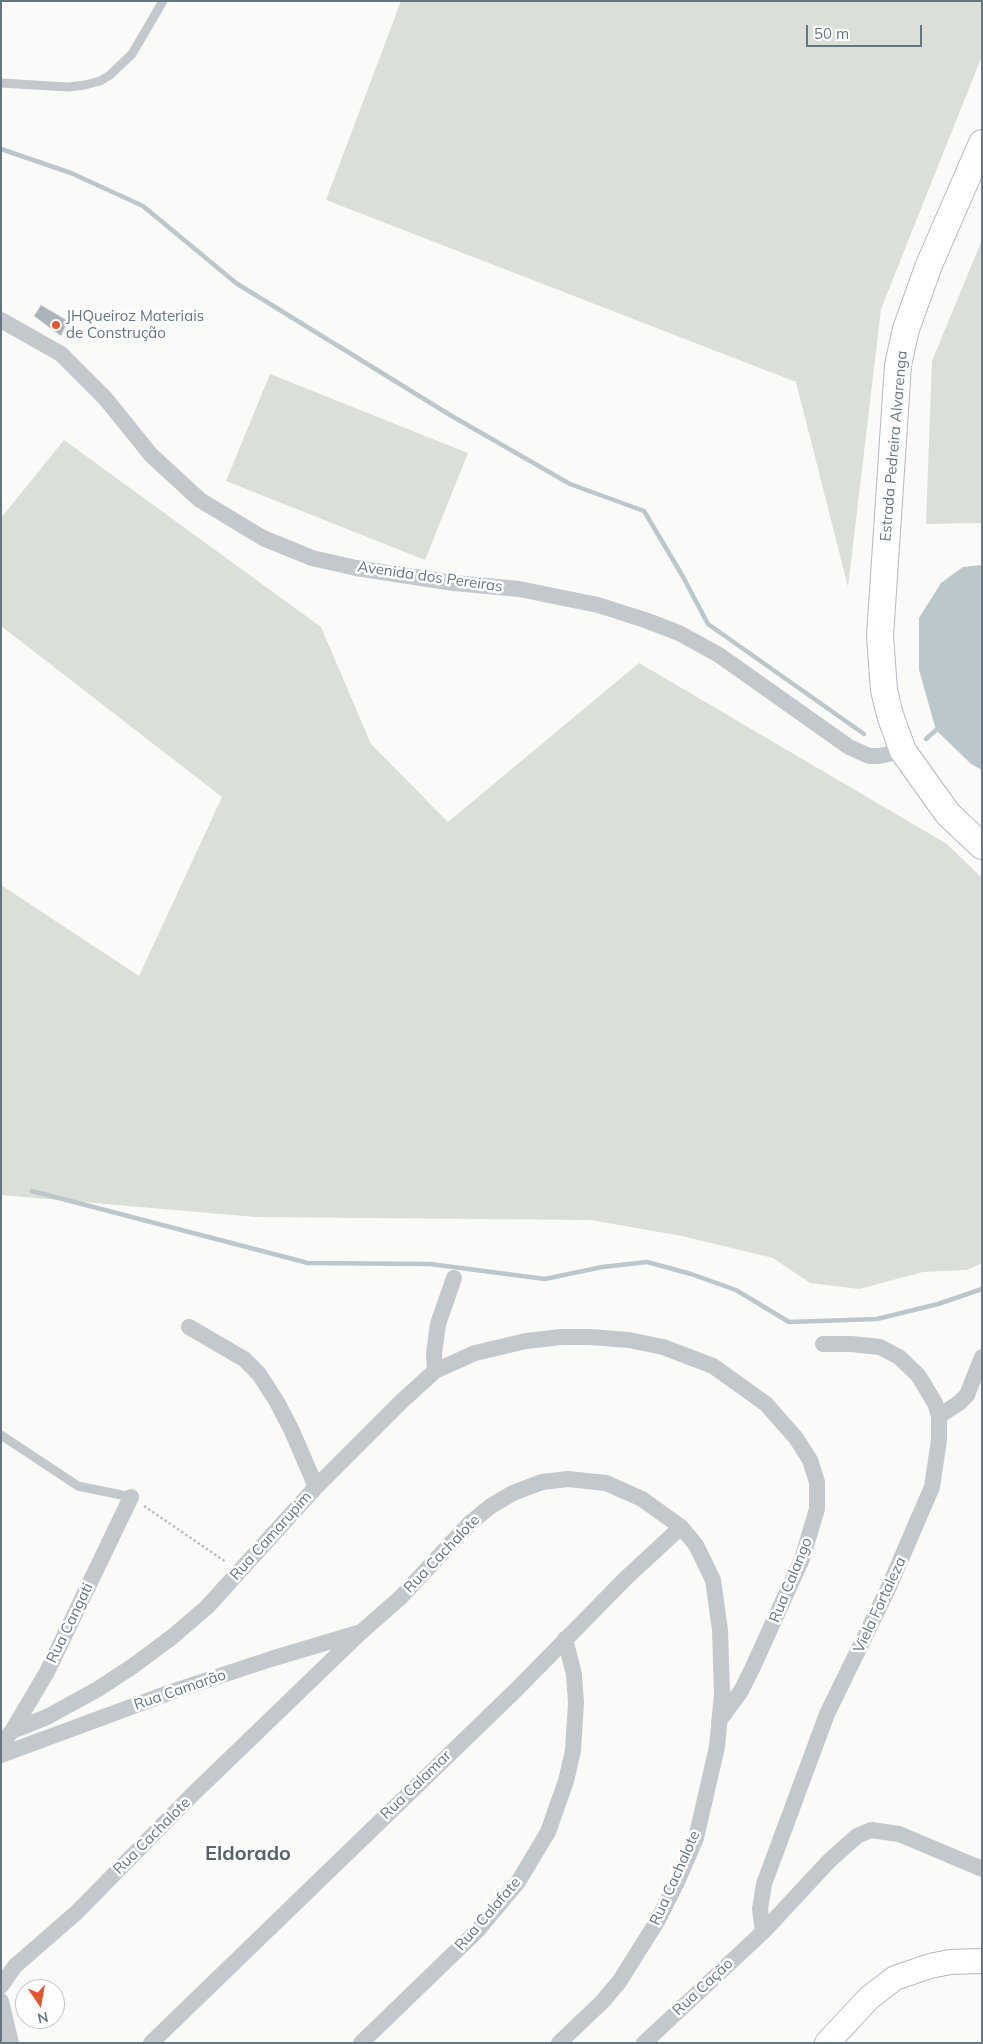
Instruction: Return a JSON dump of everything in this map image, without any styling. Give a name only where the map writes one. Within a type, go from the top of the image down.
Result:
[{"type":"main road","name":"Estrada Pedreira Alvarenga","points":[[982,143],[929,265],[906,329],[898,365],[880,636],[884,690],[890,715],[906,756],[948,814],[982,846]]},
{"type":"main road","name":"Estrada Pedreira Alvarenga","points":[[906,756],[982,825]]},
{"type":"street","name":"Avenida dos Pereiras","points":[[1,320],[61,354],[105,398],[151,455],[200,500],[263,538],[312,558],[356,568],[436,580],[519,589],[598,605],[645,620],[679,633],[719,655],[849,747],[869,756],[906,756]]},
{"type":"street","points":[[435,1371],[434,1354],[438,1324],[454,1278]]},
{"type":"street","points":[[189,1327],[244,1359],[259,1374],[288,1424],[316,1487]]},
{"type":"street","name":"Rua Calango","points":[[435,1371],[475,1353],[526,1341],[571,1337],[629,1340],[663,1348],[713,1366],[766,1404],[796,1438],[810,1460],[816,1482],[816,1509],[814,1517],[802,1559],[765,1645],[741,1691],[719,1722]]},
{"type":"street","name":"Viela Fortaleza","points":[[763,1932],[760,1909],[764,1884],[828,1714],[888,1589],[932,1488],[939,1440],[939,1416],[934,1403],[918,1375],[900,1357],[880,1347],[823,1344]]},
{"type":"street","points":[[939,1416],[959,1403],[967,1395],[982,1357]]},
{"type":"street","name":"Rua Camarupim","points":[[12,1731],[47,1717],[133,1666],[172,1637],[207,1607],[316,1487],[402,1401],[435,1371]]},
{"type":"street","name":"Rua Cachalote","points":[[3,1982],[15,1966],[76,1913],[191,1796],[360,1633],[400,1598],[470,1523],[491,1506],[513,1493],[542,1482],[568,1479],[606,1483],[642,1499],[681,1527],[696,1545],[713,1580],[720,1630],[722,1694],[717,1747],[696,1838],[658,1920],[620,1982],[559,2043]]},
{"type":"street","name":"Rua Cangati","points":[[1,1745],[12,1731],[47,1672],[131,1497]]},
{"type":"street","name":"Rua Calamar","points":[[151,2043],[517,1689],[565,1639],[681,1527]]},
{"type":"street","name":"Rua Camarão","points":[[1,1755],[174,1691],[271,1659],[360,1633]]},
{"type":"street","name":"Rua Calafate","points":[[361,2043],[478,1930],[518,1882],[548,1832],[566,1780],[573,1751],[576,1703],[574,1674],[565,1639]]},
{"type":"street","name":"Rua Cação","points":[[644,2043],[763,1932],[829,1861],[857,1836],[871,1830],[899,1834],[982,1869]]},
{"type":"street","points":[[827,2043],[869,1998],[895,1978],[930,1966],[950,1962],[982,1961]]},
{"type":"street","points":[[1,2002],[12,2043]]},
{"type":"lane","points":[[1,83],[68,87],[85,85],[110,75],[132,54],[163,1]]},
{"type":"lane","points":[[1,1435],[78,1486],[131,1497]]},
{"type":"path","points":[[131,1497],[239,1572]]},
{"type":"shaded area","points":[[401,1],[982,1],[982,56],[881,309],[848,587],[796,382],[326,200]]},
{"type":"shaded area","points":[[982,240],[982,523],[926,524],[932,361]]},
{"type":"shaded area","points":[[270,374],[468,453],[425,560],[226,481]]},
{"type":"shaded area","points":[[64,440],[321,627],[371,744],[448,822],[639,663],[947,844],[982,878],[982,1263],[967,1270],[923,1272],[859,1289],[810,1283],[773,1258],[682,1236],[591,1220],[256,1217],[1,1195],[1,885],[139,976],[222,797],[1,626],[1,518]]},
{"type":"shaded area","points":[[982,565],[982,770],[971,764],[936,730],[919,670],[919,618],[941,583],[963,567]]},
{"type":"building","name":"JHQueiroz Materiais de Construção","points":[[41,305],[68,321],[61,336],[34,316]]},
{"type":"waterway","points":[[1,149],[71,173],[143,206],[236,283],[450,415],[570,484],[644,511],[682,575],[708,624],[864,734]]},
{"type":"waterway","points":[[926,739],[936,730]]},
{"type":"waterway","points":[[32,1191],[308,1263],[430,1264],[545,1279],[602,1267],[647,1262],[691,1274],[736,1290],[789,1322],[877,1319],[938,1304],[982,1289]]},
{"type":"place","name":"JHQueiroz Materiais de Construção","points":[[56,325]]},
{"type":"district","name":"Eldorado","points":[[248,1854]]}]
